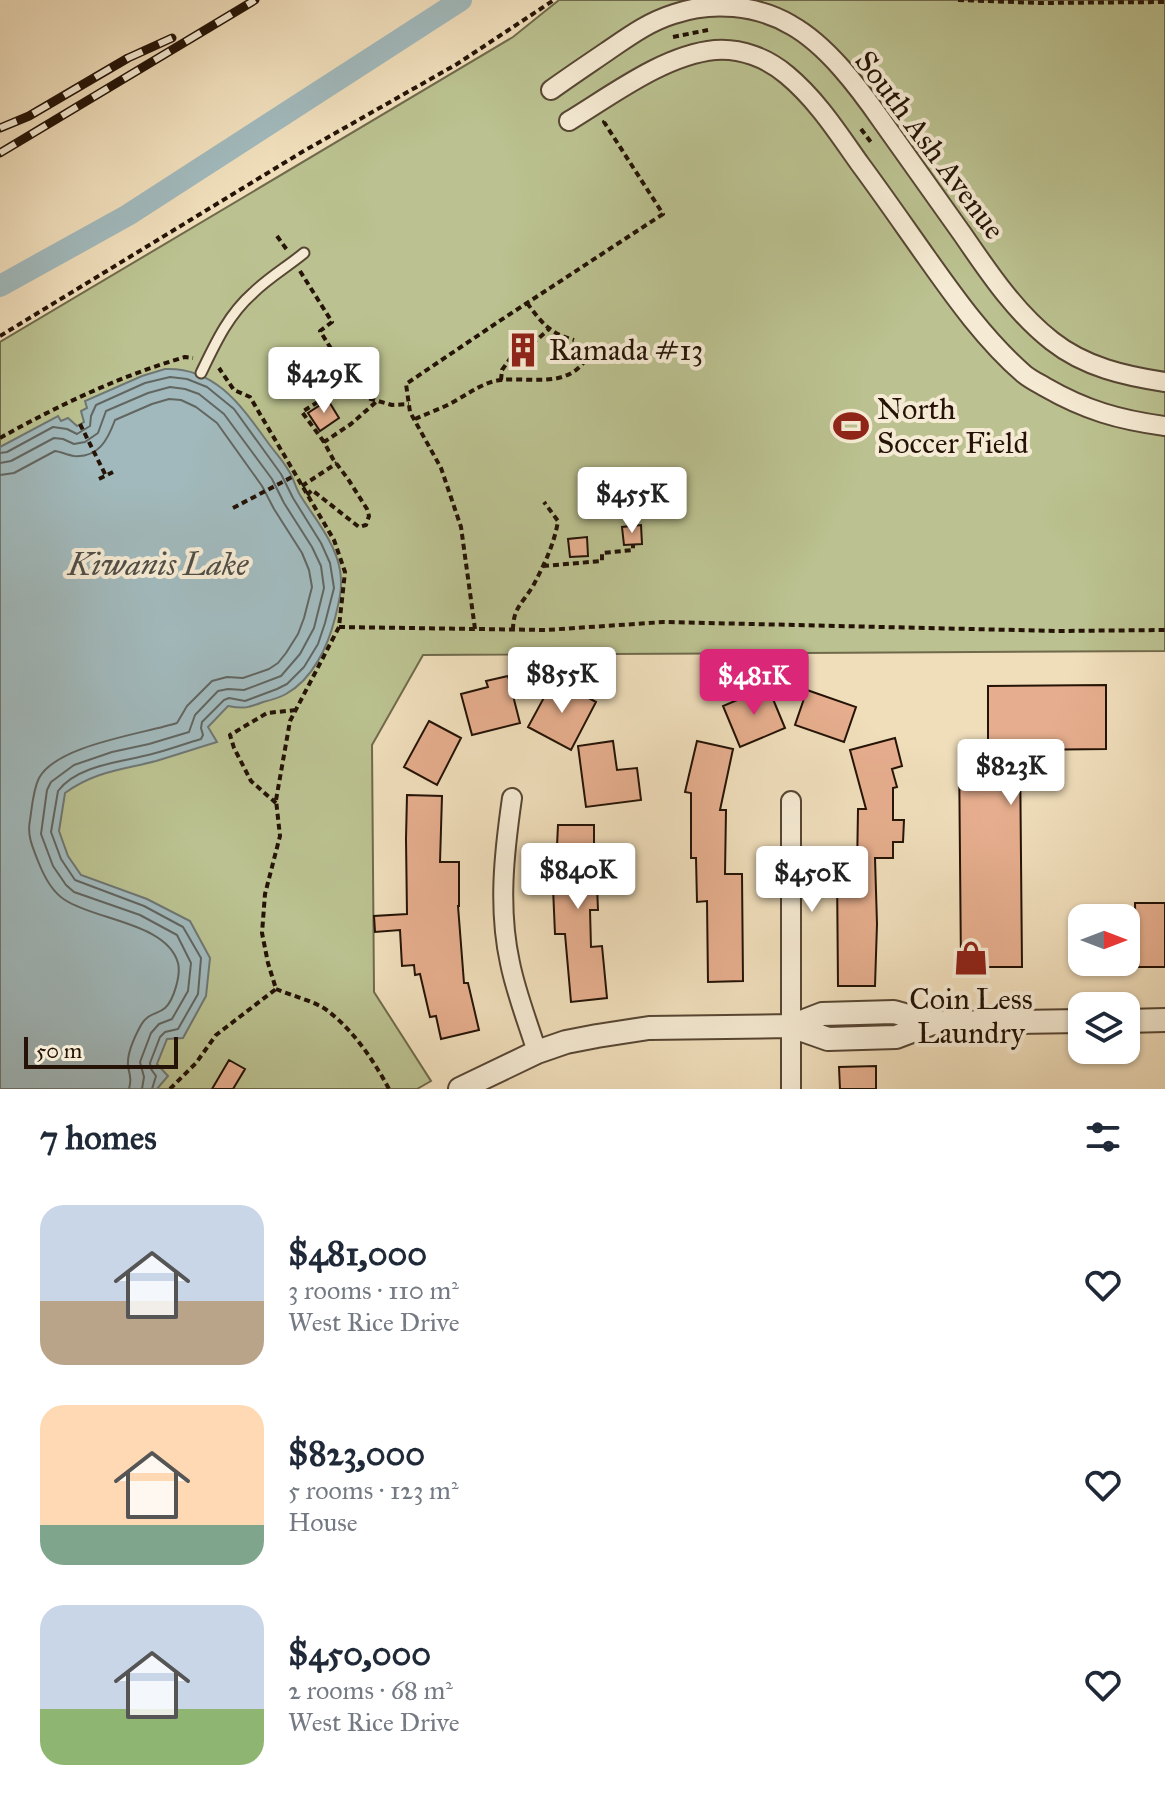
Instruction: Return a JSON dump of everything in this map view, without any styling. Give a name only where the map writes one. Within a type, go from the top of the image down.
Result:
[{"type":"street","name":"South Ash Avenue","points":[[551,90],[648,23],[677,13],[711,7],[764,11],[792,25],[814,41],[859,87],[992,277],[1023,314],[1052,341],[1079,359],[1114,372],[1165,382]]},
{"type":"street","points":[[569,121],[665,63],[686,56],[733,50],[769,62],[787,75],[826,115],[959,304],[1026,376],[1100,414],[1165,426]]},
{"type":"street","points":[[512,798],[503,865],[504,924],[510,965],[537,1052]]},
{"type":"street","points":[[791,801],[791,1089]]},
{"type":"street","points":[[460,1089],[537,1052],[566,1042],[649,1028],[791,1026],[822,1014],[894,1012],[933,1023],[1068,1021]]},
{"type":"street","points":[[1140,1021],[1165,1020]]},
{"type":"lane","points":[[201,373],[235,311],[270,278],[304,253]]},
{"type":"path","points":[[0,336],[302,152],[457,64],[554,0]]},
{"type":"path","points":[[958,0],[1165,2]]},
{"type":"path","points":[[475,629],[461,527],[441,468],[410,412],[406,384],[663,214],[604,122],[617,113]]},
{"type":"path","points":[[277,236],[332,322],[320,331],[351,381],[364,397],[376,402],[409,404]]},
{"type":"path","points":[[527,303],[553,333],[574,340]]},
{"type":"path","points":[[532,344],[549,329]]},
{"type":"path","points":[[501,380],[502,370],[512,356]]},
{"type":"path","points":[[0,438],[120,378],[185,357],[206,361],[216,365],[234,390],[250,397],[334,540],[345,572],[339,627],[290,721],[276,803],[280,836],[265,894],[262,933],[276,989]]},
{"type":"path","points":[[415,419],[484,385],[501,380],[558,379],[577,371],[584,362]]},
{"type":"path","points":[[307,495],[312,490],[359,527],[366,525],[369,516],[367,509],[302,412],[351,381]]},
{"type":"path","points":[[324,442],[376,402]]},
{"type":"path","points":[[80,424],[106,476]]},
{"type":"path","points":[[302,486],[337,463]]},
{"type":"path","points":[[99,479],[113,472]]},
{"type":"path","points":[[233,508],[294,476]]},
{"type":"path","points":[[513,630],[513,615],[531,588],[554,541],[558,521],[544,502]]},
{"type":"path","points":[[543,566],[580,559],[602,561],[602,553],[633,550],[633,545]]},
{"type":"path","points":[[339,627],[546,630],[664,622],[1058,631],[1165,630]]},
{"type":"path","points":[[276,803],[251,781],[230,735],[267,713],[296,710]]},
{"type":"path","points":[[170,1089],[196,1063],[216,1035],[276,989]]},
{"type":"path","points":[[276,989],[326,1009],[375,1062],[389,1089]]},
{"type":"green space","points":[[559,0],[1165,0],[1165,651],[423,655],[372,745],[374,992],[431,1081],[417,1089],[0,1089],[0,342],[513,37]]},
{"type":"water","name":"Kiwanis Lake","points":[[165,369],[199,375],[226,392],[249,416],[285,465],[329,540],[337,560],[341,583],[338,606],[324,650],[312,671],[296,688],[278,698],[246,707],[228,706],[208,727],[217,742],[98,776],[65,793],[59,831],[68,856],[81,875],[147,899],[190,921],[210,958],[206,996],[183,1038],[167,1039],[157,1064],[168,1076],[157,1089],[0,1089],[0,447],[58,416],[61,421],[68,418],[77,426],[84,422],[81,411],[87,408],[85,401]]},
{"type":"building","name":"Ramada #13","points":[[525,337],[536,352],[521,363],[510,347]]},
{"type":"building","points":[[328,400],[339,418],[320,431],[308,413]]},
{"type":"building","points":[[641,525],[642,544],[624,545],[622,527]]},
{"type":"building","points":[[587,537],[588,556],[570,557],[568,539]]},
{"type":"building","points":[[508,676],[520,723],[472,735],[461,694],[488,687],[486,681]]},
{"type":"building","points":[[554,679],[596,702],[571,750],[528,727]]},
{"type":"building","points":[[1106,685],[1106,749],[1020,750],[1022,967],[961,967],[959,748],[988,748],[988,686]]},
{"type":"building","points":[[768,687],[785,728],[740,747],[723,706]]},
{"type":"building","points":[[807,690],[856,707],[844,742],[795,725]]},
{"type":"building","points":[[429,721],[461,738],[437,785],[404,767]]},
{"type":"building","points":[[895,738],[902,766],[892,769],[897,787],[893,788],[893,820],[904,820],[903,842],[893,842],[893,858],[875,858],[875,986],[838,986],[837,870],[857,870],[858,809],[866,809],[850,750]]},
{"type":"building","points":[[613,741],[617,770],[637,768],[641,800],[586,807],[578,746]]},
{"type":"building","points":[[697,741],[733,749],[720,810],[726,810],[725,874],[742,874],[743,981],[708,982],[707,901],[697,902],[696,858],[691,858],[691,793],[685,792]]},
{"type":"building","points":[[407,795],[442,796],[440,862],[459,862],[458,906],[464,983],[468,983],[479,1030],[441,1039],[436,1016],[430,1017],[420,974],[415,975],[414,965],[402,966],[400,930],[375,932],[374,916],[407,914]]},
{"type":"building","points":[[558,825],[594,825],[594,886],[597,886],[598,910],[590,910],[591,947],[602,946],[607,998],[571,1002],[565,934],[555,934],[553,888]]},
{"type":"building","points":[[1165,903],[1165,967],[1140,967],[1140,904],[1135,904]]},
{"type":"building","points":[[229,1060],[245,1069],[233,1089],[212,1089]]},
{"type":"building","points":[[876,1066],[876,1089],[840,1089],[839,1067]]},
{"type":"waterway","points":[[0,286],[128,215],[461,0]]},
{"type":"railway","points":[[0,153],[255,0]]},
{"type":"railway","points":[[0,128],[29,116],[128,58],[172,38]]},
{"type":"place","name":"Ramada #13","points":[[523,350]]},
{"type":"place","name":"North Soccer Field","points":[[851,426]]},
{"type":"place","name":"Coin Less Laundry","points":[[971,958]]}]
